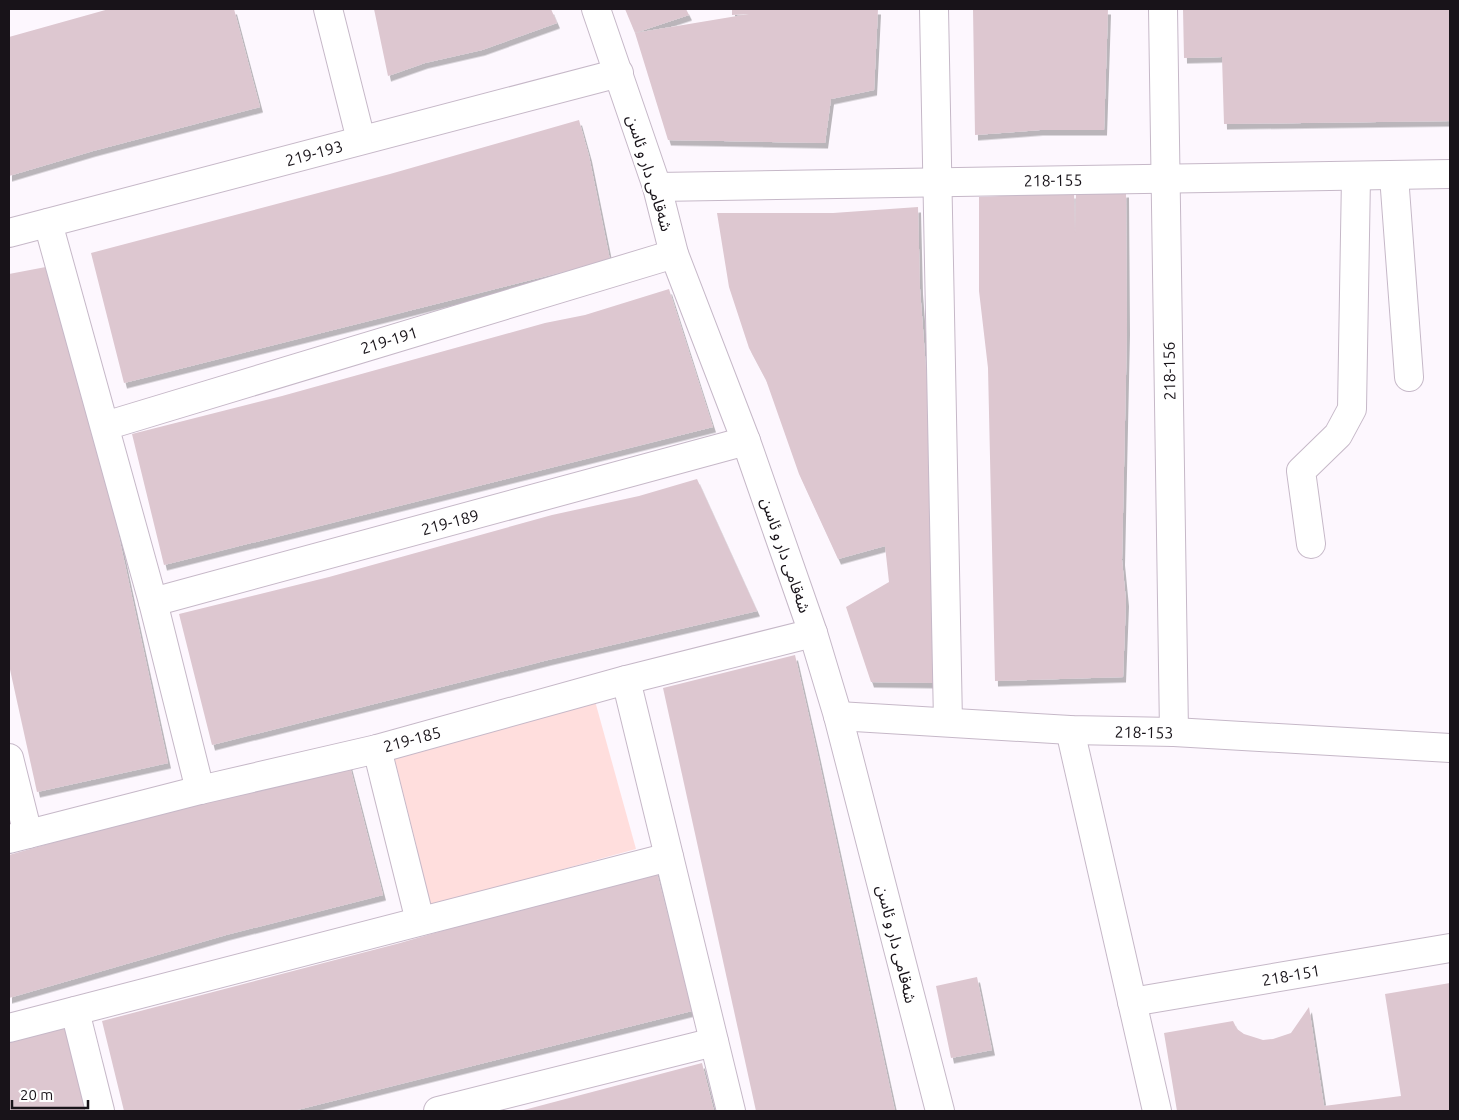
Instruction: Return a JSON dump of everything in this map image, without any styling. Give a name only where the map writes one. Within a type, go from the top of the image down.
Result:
[{"type":"street","points":[[328,9],[361,140]]},
{"type":"street","name":"شەقامی دار و ئاسن","points":[[596,9],[657,187],[674,254],[746,441],[813,633],[838,716],[940,1111]]},
{"type":"street","points":[[934,9],[948,722]]},
{"type":"street","name":"218-156","points":[[1163,9],[1174,732]]},
{"type":"street","name":"219-193","points":[[9,233],[619,73]]},
{"type":"street","name":"218-155","points":[[657,187],[1450,174]]},
{"type":"street","points":[[1311,544],[1300,471],[1338,435],[1352,409],[1356,176]]},
{"type":"street","points":[[1394,176],[1409,378]]},
{"type":"street","points":[[48,223],[153,602],[200,790]]},
{"type":"street","name":"219-191","points":[[105,426],[674,254]]},
{"type":"street","name":"219-189","points":[[153,602],[746,441]]},
{"type":"street","name":"219-185","points":[[19,836],[200,790],[377,749],[626,680],[813,633]]},
{"type":"street","points":[[626,680],[731,1111]]},
{"type":"street","name":"218-153","points":[[838,716],[1070,730],[1174,732],[1450,748]]},
{"type":"street","points":[[1070,730],[1157,1111]]},
{"type":"street","points":[[377,749],[420,921]]},
{"type":"street","points":[[9,758],[19,836]]},
{"type":"street","points":[[9,1028],[669,857]]},
{"type":"street","name":"218-151","points":[[1132,1002],[1450,948]]},
{"type":"street","points":[[75,1011],[100,1111]]},
{"type":"street","points":[[438,1111],[714,1042]]},
{"type":"shaded area","points":[[595,701],[636,849],[429,906],[389,759]]},
{"type":"building","points":[[109,9],[234,9],[260,107],[93,151],[9,176],[9,37]]},
{"type":"building","points":[[374,9],[551,9],[557,23],[482,50],[425,63],[388,76]]},
{"type":"building","points":[[625,9],[686,9],[689,15],[635,33]]},
{"type":"building","points":[[732,9],[878,9],[874,90],[831,99],[825,143],[668,140],[635,33],[749,14],[732,15]]},
{"type":"building","points":[[973,9],[1108,9],[1104,130],[1040,130],[975,135]]},
{"type":"building","points":[[1183,9],[1450,9],[1450,121],[1224,124],[1222,57],[1184,58]]},
{"type":"building","points":[[579,120],[589,156],[610,260],[124,383],[91,253],[390,174]]},
{"type":"building","points":[[1126,192],[1127,329],[1122,560],[1126,601],[1123,677],[995,681],[988,368],[979,291],[979,197],[1074,193],[1075,233],[1076,194]]},
{"type":"building","points":[[918,207],[920,289],[929,409],[942,683],[871,682],[846,607],[889,582],[885,546],[838,559],[799,474],[766,380],[749,348],[729,287],[717,213],[833,213]]},
{"type":"building","points":[[51,266],[103,463],[168,763],[37,792],[9,665],[9,274]]},
{"type":"building","points":[[669,289],[713,427],[164,565],[132,434],[282,396],[545,323],[585,315]]},
{"type":"building","points":[[697,479],[757,611],[548,660],[212,745],[179,614],[329,577],[552,515],[639,496]]},
{"type":"building","points":[[795,655],[895,1111],[756,1111],[663,688]]},
{"type":"building","points":[[348,759],[383,895],[226,935],[9,998],[9,855]]},
{"type":"building","points":[[656,869],[692,1011],[293,1111],[124,1111],[102,1021],[400,943]]},
{"type":"building","points":[[977,977],[992,1050],[951,1058],[936,986]]},
{"type":"building","points":[[1450,983],[1450,1111],[1177,1111],[1164,1033],[1233,1021],[1237,1029],[1244,1034],[1263,1040],[1273,1039],[1291,1033],[1309,1007],[1324,1106],[1401,1096],[1385,994]]},
{"type":"building","points":[[63,1021],[88,1111],[9,1111],[9,1036]]},
{"type":"building","points":[[702,1063],[714,1111],[520,1111]]}]
